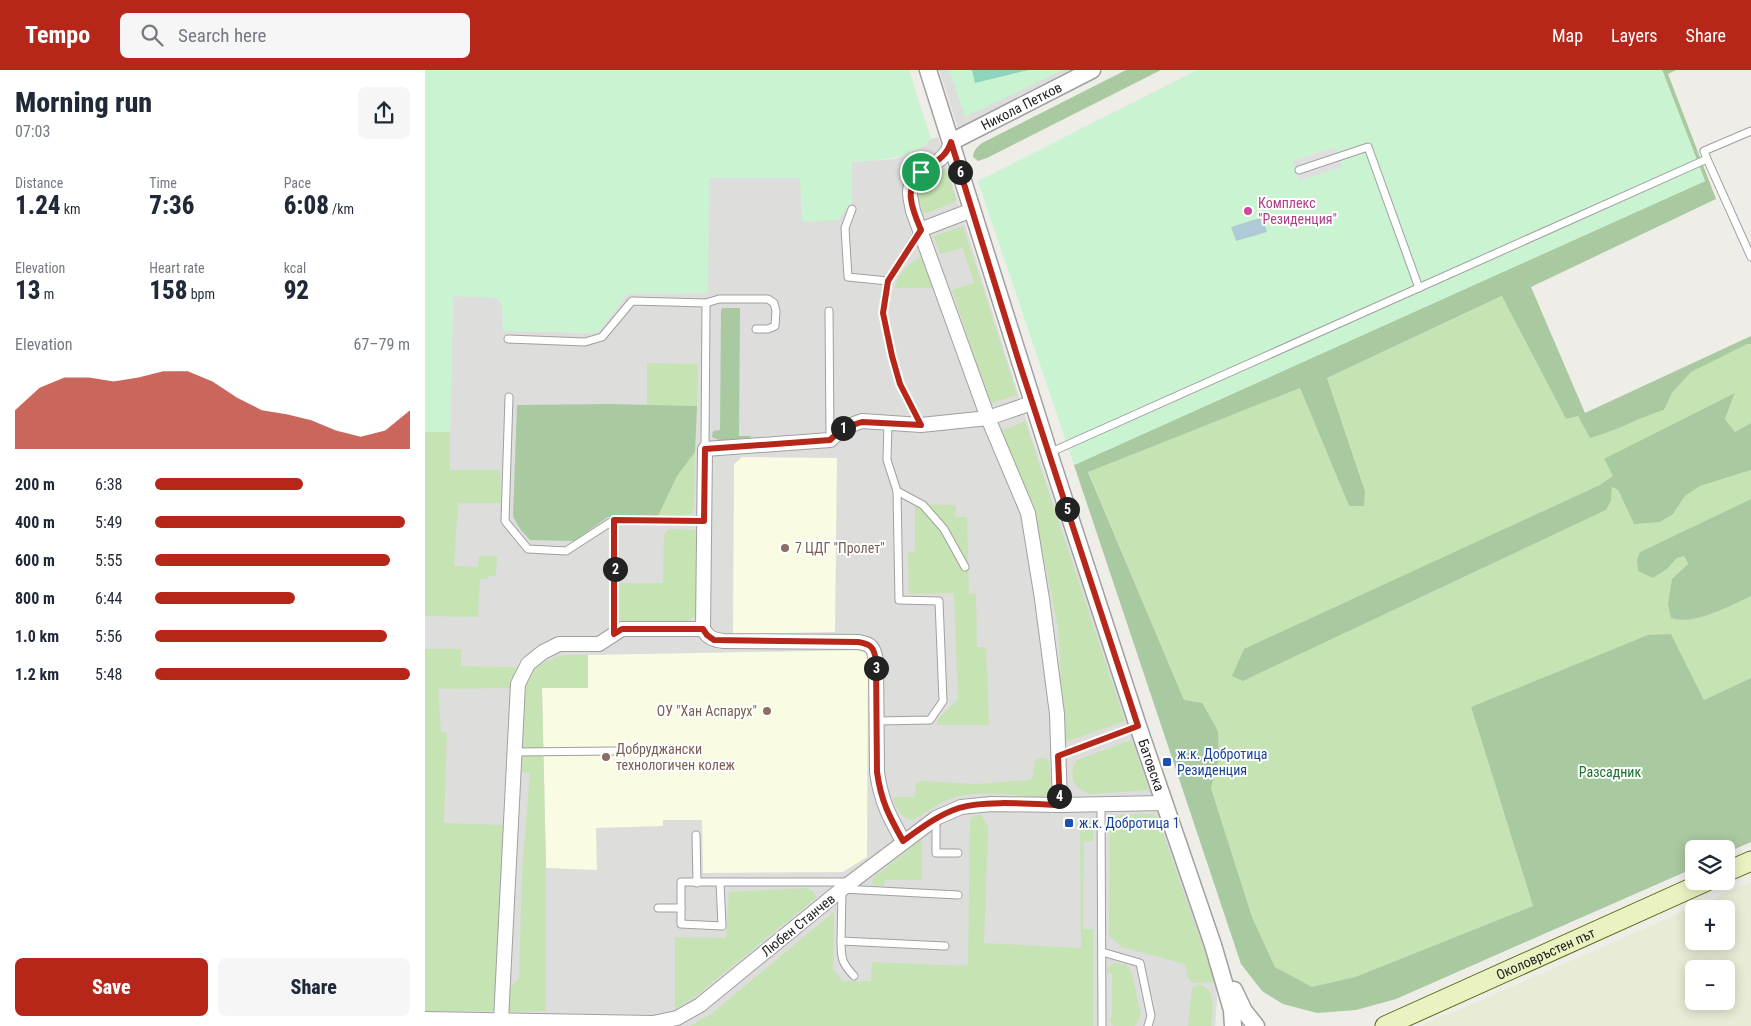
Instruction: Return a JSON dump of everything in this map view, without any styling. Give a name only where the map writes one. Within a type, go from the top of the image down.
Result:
[{"type":"main road","points":[[1735,868],[1751,861]]},
{"type":"main road","name":"Околовръстен път","points":[[1385,1026],[1415,1017],[1688,890]]},
{"type":"street","name":"Батовска","points":[[928,70],[1032,403],[1138,726],[1213,945],[1233,1010],[1233,1026]]},
{"type":"street","name":"Никола Петков","points":[[951,142],[1092,70]]},
{"type":"street","points":[[940,108],[957,122],[979,127]]},
{"type":"street","points":[[951,142],[946,154],[935,164],[921,172],[914,180],[910,190],[913,211],[988,418],[1028,513],[1042,599],[1054,694],[1060,805]]},
{"type":"street","points":[[921,230],[972,210]]},
{"type":"street","points":[[903,841],[885,808],[879,790],[877,772],[876,661],[874,649],[869,644],[858,642],[714,640],[703,629],[705,449],[830,440],[843,428],[862,422],[921,425],[988,418],[1032,403]]},
{"type":"street","points":[[501,1020],[518,684],[528,664],[543,652],[559,644],[599,644],[622,629],[703,629]]},
{"type":"street","name":"Любен Станчев","points":[[425,1019],[653,1023],[677,1018],[700,1005],[846,886],[903,841],[936,818],[961,807],[983,805],[1165,803]]},
{"type":"street","name":"Батовска","points":[[1213,945],[1237,999],[1256,1026]]},
{"type":"lane","points":[[1751,131],[1704,151],[1751,257]]},
{"type":"lane","points":[[1299,170],[1369,147],[1419,288]]},
{"type":"lane","points":[[1049,453],[1707,159]]},
{"type":"lane","points":[[852,209],[845,228],[848,277],[888,281]]},
{"type":"lane","points":[[921,230],[888,281],[883,313],[900,384],[921,425]]},
{"type":"lane","points":[[508,338],[585,342],[602,337],[632,301],[706,303],[719,299],[768,300],[774,303],[776,311],[775,326],[756,329]]},
{"type":"lane","points":[[705,449],[706,303]]},
{"type":"lane","points":[[829,311],[830,440]]},
{"type":"lane","points":[[509,397],[505,522],[528,549],[566,551],[614,520],[704,521]]},
{"type":"lane","points":[[877,721],[930,720],[943,701],[939,601],[899,600],[897,491],[887,460],[888,423]]},
{"type":"lane","points":[[897,491],[923,505],[944,529],[965,567]]},
{"type":"lane","points":[[614,520],[614,634]]},
{"type":"lane","points":[[1058,756],[1138,726]]},
{"type":"lane","points":[[514,752],[615,751]]},
{"type":"lane","points":[[1101,804],[1103,1026]]},
{"type":"lane","points":[[936,818],[936,853],[958,853]]},
{"type":"lane","points":[[696,835],[697,883]]},
{"type":"lane","points":[[720,883],[722,926],[681,924],[681,882],[846,886],[958,895]]},
{"type":"lane","points":[[846,886],[841,957],[854,976]]},
{"type":"lane","points":[[658,908],[681,908]]},
{"type":"lane","points":[[841,941],[945,946]]},
{"type":"lane","points":[[1102,952],[1140,963],[1151,1016],[1148,1026]]},
{"type":"shaded area","points":[[939,70],[1076,70],[958,128]]},
{"type":"shaded area","points":[[938,137],[1022,406],[1156,806],[1216,978],[1215,1026],[425,1026],[425,432],[450,432],[453,296],[497,297],[502,304],[503,331],[598,333],[627,294],[707,293],[709,178],[800,178],[852,203],[852,162],[896,159]]},
{"type":"shaded area","points":[[1335,147],[1342,167],[1299,181],[1293,161]]},
{"type":"shaded area","name":"7 ЦДГ \"Пролет\"","points":[[742,457],[837,458],[835,632],[733,634],[734,464]]},
{"type":"shaded area","points":[[868,650],[867,857],[843,872],[703,873],[702,820],[663,820],[663,826],[596,828],[597,870],[546,868],[542,688],[588,687],[588,655]]},
{"type":"shaded area","points":[[1751,882],[1751,1026],[1423,1026],[1424,1023],[1456,1011],[1685,911],[1685,950],[1735,950],[1735,900],[1710,900]]},
{"type":"green space","points":[[425,70],[909,70],[931,139],[913,151],[894,158],[852,162],[852,203],[838,220],[802,222],[800,178],[709,178],[708,293],[627,294],[598,333],[503,331],[502,304],[497,298],[453,296],[450,432],[425,432]]},
{"type":"green space","points":[[949,70],[1063,70],[965,117]]},
{"type":"green space","points":[[972,70],[1028,70],[975,83]]},
{"type":"green space","points":[[1126,70],[1161,70],[987,158],[978,161],[973,157],[976,149],[982,143]]},
{"type":"green space","points":[[1197,70],[1662,70],[1705,181],[1074,465],[978,181]]},
{"type":"green space","name":"Разсадник","points":[[1662,70],[1676,70],[1668,74],[1716,199],[1531,287],[1585,413],[1751,336],[1751,344],[1747,344],[1691,372],[1672,393],[1664,410],[1590,438],[1578,416],[1566,419],[1502,296],[1327,378],[1365,491],[1364,506],[1349,506],[1300,388],[1088,472],[1184,700],[1202,703],[1218,731],[1219,759],[1211,788],[1252,917],[1275,967],[1312,987],[1355,977],[1533,906],[1471,707],[1648,635],[1671,634],[1704,700],[1751,678],[1751,842],[1735,849],[1735,840],[1685,840],[1685,872],[1396,999],[1356,1010],[1317,1013],[1283,1004],[1262,991],[1241,964],[1074,465],[1705,181]]},
{"type":"green space","points":[[945,168],[957,201],[927,213],[922,213],[918,196],[935,171]]},
{"type":"green space","points":[[963,226],[1017,395],[990,403],[952,290],[974,283],[963,248],[940,254],[934,236]]},
{"type":"green space","points":[[921,257],[933,288],[895,288],[904,269]]},
{"type":"green space","points":[[1503,296],[1566,419],[1578,416],[1590,437],[1664,410],[1672,393],[1691,372],[1747,343],[1751,344],[1751,423],[1735,432],[1725,419],[1735,394],[1604,460],[1614,476],[1600,485],[1243,681],[1606,510],[1611,501],[1612,487],[1618,490],[1634,524],[1673,514],[1685,496],[1700,486],[1751,470],[1751,499],[1640,552],[1667,569],[1677,558],[1684,556],[1688,564],[1672,579],[1671,618],[1680,620],[1701,617],[1751,596],[1751,678],[1704,700],[1671,634],[1471,707],[1533,906],[1355,977],[1312,988],[1275,967],[1252,917],[1211,788],[1219,759],[1184,700],[1088,471],[1300,388],[1349,506],[1365,491],[1327,378]]},
{"type":"green space","points":[[723,308],[740,308],[739,436],[751,436],[750,442],[723,442],[712,437],[713,431],[720,430],[721,310]]},
{"type":"green space","points":[[647,363],[698,364],[697,406],[647,405]]},
{"type":"green space","points":[[1735,393],[1725,419],[1735,432],[1751,423],[1751,470],[1700,486],[1685,496],[1673,514],[1660,522],[1634,524],[1618,490],[1612,487],[1611,501],[1606,510],[1243,681],[1232,676],[1244,649],[1600,485],[1613,476],[1604,459]]},
{"type":"green space","points":[[610,404],[697,406],[695,452],[677,476],[658,516],[608,517],[574,541],[530,540],[513,517],[517,405]]},
{"type":"green space","points":[[1025,421],[1125,721],[1062,743],[1062,697],[1058,628],[1037,524],[1000,432]]},
{"type":"green space","points":[[425,432],[450,432],[450,470],[500,470],[501,503],[458,503],[454,566],[478,567],[479,556],[497,556],[496,576],[480,579],[478,617],[425,616]]},
{"type":"green space","points":[[695,452],[694,507],[691,514],[684,516],[658,516],[677,476]]},
{"type":"green space","points":[[1751,499],[1751,596],[1701,617],[1680,620],[1671,618],[1668,604],[1672,579],[1688,564],[1684,556],[1677,558],[1667,569],[1653,578],[1638,571],[1637,560],[1640,552]]},
{"type":"green space","points":[[915,504],[956,505],[955,517],[967,517],[969,594],[976,594],[977,647],[986,647],[989,725],[937,725],[938,719],[958,699],[954,593],[909,594],[908,553],[915,551]]},
{"type":"green space","points":[[669,529],[696,530],[697,614],[686,623],[620,622],[618,617],[619,583],[663,583],[664,535]]},
{"type":"green space","points":[[425,649],[461,649],[461,666],[516,667],[513,688],[438,689],[441,732],[447,733],[444,823],[503,825],[496,1011],[425,1011]]},
{"type":"green space","points":[[563,655],[588,655],[588,688],[542,688],[546,868],[546,1011],[507,1012],[508,989],[519,979],[522,872],[530,773],[519,772],[526,687],[531,675],[539,666],[550,659]]},
{"type":"green space","points":[[1132,740],[1149,790],[1091,794],[1076,786],[1073,772],[1077,760]]},
{"type":"green space","points":[[1047,759],[1049,763],[1051,785],[1047,797],[985,794],[961,796],[935,806],[913,820],[902,815],[894,801],[893,797],[915,797],[916,783],[921,781],[975,784],[1030,780],[1033,777],[1035,760]]},
{"type":"green space","points":[[981,814],[988,827],[984,943],[1081,948],[1080,820],[1093,821],[1093,841],[1084,842],[1083,929],[1093,929],[1093,1026],[690,1026],[711,1014],[834,912],[833,969],[842,981],[871,981],[872,962],[965,966],[968,964],[970,820],[973,816]]},
{"type":"green space","points":[[1149,814],[1157,816],[1215,982],[1192,983],[1188,978],[1185,964],[1122,947],[1109,936],[1110,824],[1119,815]]},
{"type":"green space","points":[[922,839],[922,880],[885,880],[884,886],[875,886],[872,883],[872,879]]},
{"type":"green space","points":[[806,888],[813,891],[817,897],[696,996],[675,1009],[675,937],[726,938],[729,892]]},
{"type":"green space","points":[[1114,963],[1125,964],[1132,973],[1141,1015],[1135,1026],[1113,1026],[1109,1018],[1112,1018],[1112,974],[1107,973],[1107,968]]},
{"type":"green space","points":[[1201,985],[1206,988],[1211,997],[1211,1026],[1188,1026],[1192,988]]},
{"type":"water","points":[[1263,217],[1267,232],[1236,241],[1231,227]]},
{"type":"place","name":"Комплекс \"Резиденция\"","points":[[1248,211]]},
{"type":"place","name":"7 ЦДГ \"Пролет\"","points":[[785,548]]},
{"type":"place","name":"ОУ \"Хан Аспарух\"","points":[[767,711]]},
{"type":"place","name":"Добруджански технологичен колеж","points":[[606,757]]},
{"type":"place","name":"ж.к. Добротица Резиденция","points":[[1167,762]]},
{"type":"place","name":"ж.к. Добротица 1","points":[[1069,823]]},
{"type":"route","points":[[951,142],[1020,365],[1138,726],[1058,756],[1060,805],[991,804],[961,807],[936,818],[903,841],[885,808],[879,790],[877,772],[876,661],[874,649],[869,644],[858,642],[714,640],[703,629],[622,629],[614,634],[614,520],[704,521],[705,449],[830,440],[843,428],[862,422],[921,425],[900,384],[883,313],[888,281],[921,230],[913,211],[910,190],[914,180],[921,172],[935,164],[946,154],[951,142]]}]
